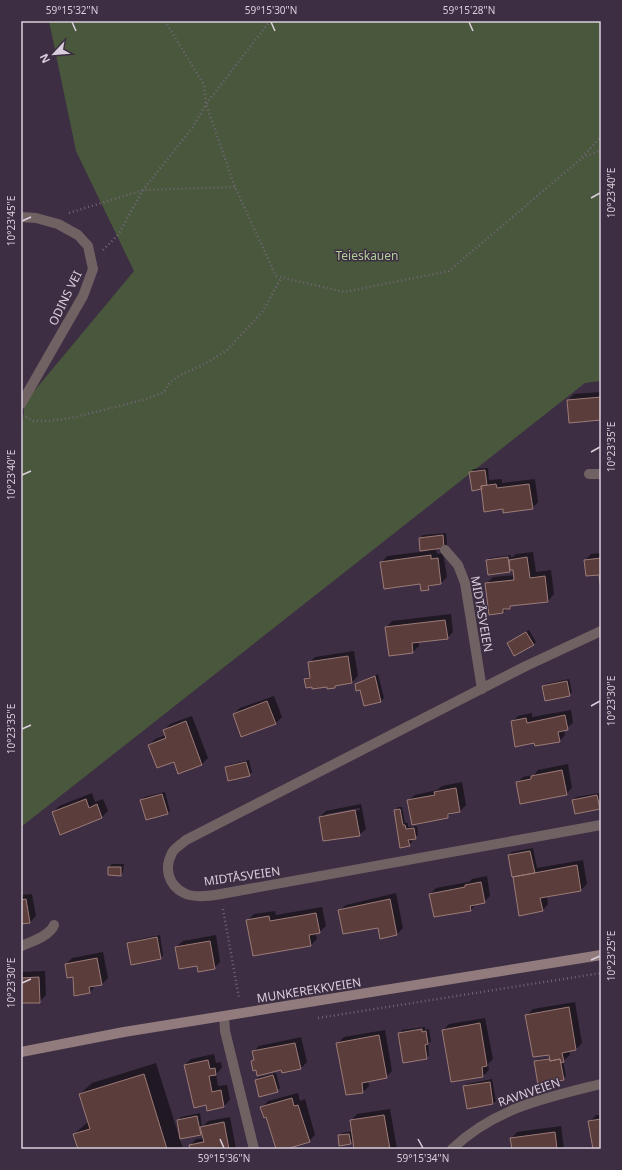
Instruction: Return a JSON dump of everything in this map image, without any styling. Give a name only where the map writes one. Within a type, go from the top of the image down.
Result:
[{"type":"main road","name":"MUNKEREKKVEIEN","points":[[21,1052],[241,1013],[601,955]]},
{"type":"street","name":"ODINS VEI","points":[[21,217],[44,220],[63,226],[78,235],[88,246],[92,258],[93,269],[83,296],[21,404]]},
{"type":"street","points":[[589,474],[601,474]]},
{"type":"street","name":"MIDTÅSVEIEN","points":[[445,550],[458,565],[465,583],[482,689]]},
{"type":"street","name":"MIDTÅSVEIEN","points":[[601,631],[482,689],[186,840],[172,851],[167,865],[170,880],[174,886],[184,893],[221,894],[601,825]]},
{"type":"street","points":[[21,946],[41,937],[52,929],[54,925]]},
{"type":"street","points":[[224,1016],[225,1031],[254,1149]]},
{"type":"street","name":"RAVNVEIEN","points":[[452,1149],[482,1124],[516,1107],[601,1084]]},
{"type":"path","points":[[165,21],[204,85],[206,104],[235,187],[276,276],[281,278],[344,292],[449,271],[582,158],[601,137]]},
{"type":"path","points":[[92,258],[108,246],[118,235],[143,190],[193,127],[206,104],[270,21]]},
{"type":"path","points":[[582,158],[601,150]]},
{"type":"path","points":[[44,220],[143,190],[235,187]]},
{"type":"path","points":[[21,414],[33,421],[49,421],[71,418],[143,400],[164,392],[170,382],[182,374],[201,366],[226,350],[263,311],[281,278]]},
{"type":"path","points":[[221,894],[241,1013]]},
{"type":"path","points":[[318,1018],[601,973]]},
{"type":"green space","name":"Teieskauen","points":[[49,21],[601,21],[601,381],[585,383],[21,827],[21,437],[25,402],[134,271],[76,151]]},
{"type":"building","points":[[601,397],[601,420],[569,423],[567,400]]},
{"type":"building","points":[[485,470],[487,485],[481,486],[482,489],[472,491],[469,472]]},
{"type":"building","points":[[496,484],[497,488],[529,484],[533,509],[503,513],[503,509],[484,512],[481,486]]},
{"type":"building","points":[[443,535],[444,548],[420,551],[419,538]]},
{"type":"building","points":[[431,555],[431,559],[438,558],[441,584],[428,586],[429,590],[421,591],[420,584],[384,589],[380,562]]},
{"type":"building","points":[[508,557],[510,572],[488,575],[486,560]]},
{"type":"building","points":[[527,557],[530,578],[545,576],[548,602],[510,606],[510,609],[503,609],[503,613],[489,615],[485,583],[514,580],[513,570],[510,570],[509,560]]},
{"type":"building","points":[[601,558],[600,584],[599,575],[586,576],[584,560]]},
{"type":"building","points":[[445,620],[448,639],[412,643],[413,653],[389,656],[385,627]]},
{"type":"building","points":[[526,632],[534,645],[514,656],[507,643]]},
{"type":"building","points":[[348,656],[352,683],[327,689],[327,687],[312,689],[312,687],[306,688],[304,679],[310,678],[308,662]]},
{"type":"building","points":[[375,676],[381,702],[364,706],[360,690],[356,691],[355,684]]},
{"type":"building","points":[[567,681],[570,696],[545,701],[542,686]]},
{"type":"building","points":[[267,701],[276,724],[241,737],[233,714]]},
{"type":"building","points":[[565,715],[568,730],[558,732],[560,742],[535,746],[534,743],[515,747],[511,721],[526,718],[527,723]]},
{"type":"building","points":[[186,721],[202,765],[178,774],[174,762],[157,768],[148,745],[166,738],[163,730]]},
{"type":"building","points":[[246,762],[250,776],[228,781],[225,767]]},
{"type":"building","points":[[562,770],[567,795],[520,804],[516,782],[531,779],[531,776]]},
{"type":"building","points":[[456,788],[460,812],[448,814],[448,818],[412,825],[407,800],[435,795],[434,792]]},
{"type":"building","points":[[162,794],[168,814],[146,820],[140,800]]},
{"type":"building","points":[[597,795],[600,809],[575,814],[572,800]]},
{"type":"building","points":[[86,799],[89,808],[97,804],[102,818],[60,835],[52,812]]},
{"type":"building","points":[[400,809],[403,825],[405,825],[406,829],[414,828],[416,839],[408,840],[410,846],[400,848],[394,810]]},
{"type":"building","points":[[355,810],[360,836],[323,841],[319,817]]},
{"type":"building","points":[[530,851],[535,873],[512,877],[508,855]]},
{"type":"building","points":[[577,865],[581,891],[540,898],[543,911],[519,916],[513,877]]},
{"type":"building","points":[[108,867],[121,867],[121,876],[108,875]]},
{"type":"building","points":[[481,882],[485,903],[470,906],[471,911],[434,917],[429,894],[465,887],[465,885]]},
{"type":"building","points":[[26,899],[30,923],[21,924],[21,900]]},
{"type":"building","points":[[390,899],[397,935],[380,939],[378,928],[343,934],[338,910]]},
{"type":"building","points":[[316,913],[320,933],[309,935],[311,946],[253,956],[246,920],[269,916],[270,921]]},
{"type":"building","points":[[157,937],[161,959],[131,965],[127,943]]},
{"type":"building","points":[[210,941],[215,969],[198,972],[197,966],[179,969],[175,947]]},
{"type":"building","points":[[97,958],[102,985],[89,987],[90,993],[74,996],[73,977],[67,978],[65,964]]},
{"type":"building","points":[[39,977],[40,1003],[21,1003],[21,978]]},
{"type":"building","points":[[569,1007],[576,1050],[562,1053],[564,1062],[561,1063],[560,1059],[550,1061],[549,1055],[533,1057],[525,1015]]},
{"type":"building","points":[[480,1023],[487,1066],[482,1067],[483,1077],[451,1082],[442,1030]]},
{"type":"building","points":[[422,1029],[422,1032],[426,1031],[428,1044],[425,1045],[427,1059],[403,1063],[398,1033]]},
{"type":"building","points":[[379,1035],[387,1078],[362,1083],[363,1093],[346,1095],[336,1043]]},
{"type":"building","points":[[295,1043],[301,1069],[282,1073],[281,1070],[257,1076],[256,1070],[253,1071],[251,1061],[254,1060],[252,1051]]},
{"type":"building","points":[[549,1059],[550,1061],[560,1059],[564,1080],[538,1085],[534,1061]]},
{"type":"building","points":[[208,1060],[210,1069],[215,1068],[216,1075],[209,1076],[212,1092],[221,1090],[224,1107],[207,1111],[206,1105],[194,1108],[184,1065]]},
{"type":"building","points":[[144,1074],[167,1149],[78,1149],[73,1134],[90,1129],[79,1094]]},
{"type":"building","points":[[273,1075],[278,1092],[259,1097],[255,1080]]},
{"type":"building","points":[[490,1082],[493,1104],[467,1109],[463,1086]]},
{"type":"building","points":[[292,1098],[294,1106],[298,1105],[310,1142],[286,1149],[276,1149],[266,1117],[264,1118],[260,1107]]},
{"type":"building","points":[[384,1115],[390,1149],[354,1149],[350,1120]]},
{"type":"building","points":[[197,1116],[201,1135],[180,1139],[177,1120]]},
{"type":"building","points":[[601,1119],[601,1149],[593,1149],[588,1121]]},
{"type":"building","points":[[224,1122],[229,1149],[190,1149],[189,1145],[204,1142],[200,1127]]},
{"type":"building","points":[[555,1132],[557,1149],[512,1149],[510,1138]]},
{"type":"building","points":[[349,1134],[351,1144],[339,1146],[338,1135]]}]
